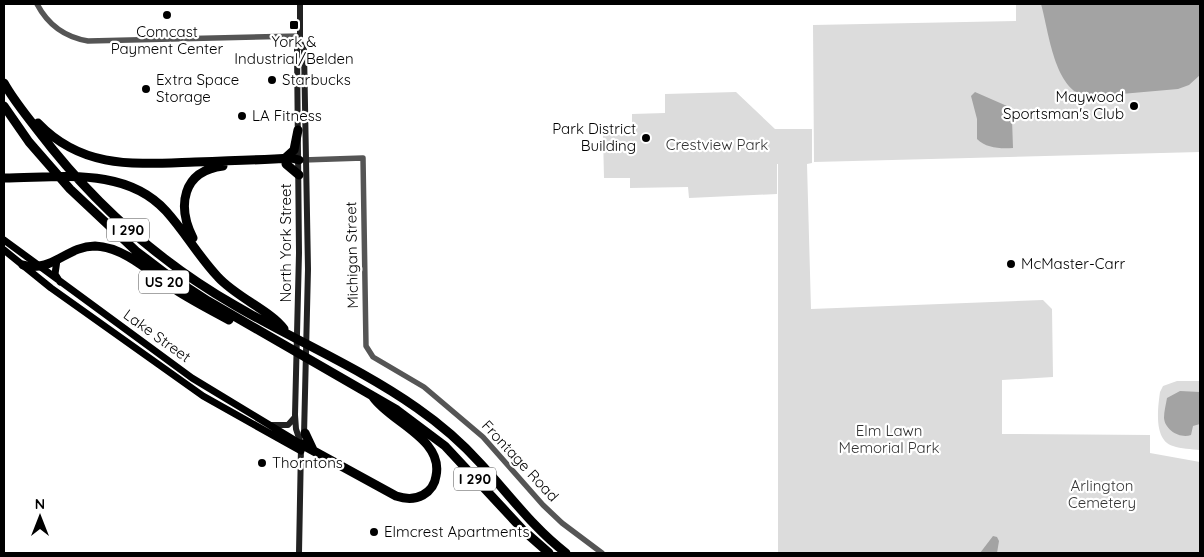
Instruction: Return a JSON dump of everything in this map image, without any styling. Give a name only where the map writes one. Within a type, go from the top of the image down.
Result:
[{"type":"highway","points":[[6,87],[45,130],[67,147],[104,161],[139,164],[294,161]]},
{"type":"highway","name":"I 290","points":[[6,87],[63,163],[103,208],[151,250],[235,306],[384,385],[436,422],[478,461],[535,525],[566,553]]},
{"type":"highway","name":"I 290","points":[[4,106],[29,142],[70,189],[136,251],[165,273],[208,301],[288,348],[370,392],[445,446],[524,531],[548,553]]},
{"type":"highway","points":[[298,130],[294,161],[299,175]]},
{"type":"highway","points":[[204,259],[184,217],[184,196],[196,177],[213,167],[294,161]]},
{"type":"highway","name":"US 20","points":[[4,178],[95,178],[125,183],[151,198],[165,210],[204,259],[236,294],[280,324],[289,335]]},
{"type":"highway","name":"US 20","points":[[39,268],[71,251],[96,246],[110,249],[123,255],[179,292],[219,315],[288,348]]},
{"type":"highway","points":[[23,266],[39,268]]},
{"type":"highway","points":[[301,447],[313,450],[396,496],[416,498],[430,489],[437,470],[432,452],[413,432],[379,406],[370,392]]},
{"type":"highway","points":[[305,433],[313,450]]},
{"type":"main road","name":"North York Street","points":[[294,161],[298,130],[297,50],[300,39],[300,4]]},
{"type":"main road","name":"North York Street","points":[[299,553],[301,447],[305,433],[308,268],[294,161],[304,50],[300,39]]},
{"type":"main road","name":"North York Street","points":[[299,175],[295,416],[301,447]]},
{"type":"main road","name":"Lake Street","points":[[4,240],[39,268],[192,378],[301,447]]},
{"type":"main road","name":"Lake Street","points":[[4,250],[23,266],[203,396],[301,447]]},
{"type":"main road","points":[[57,260],[55,274],[62,284]]},
{"type":"main road","points":[[266,424],[288,425],[295,416]]},
{"type":"street","points":[[38,4],[46,20],[62,33],[88,42],[300,39]]},
{"type":"street","name":"Michigan Street","points":[[294,161],[363,158],[366,346],[369,352]]},
{"type":"street","name":"Frontage Road","points":[[369,352],[389,367],[424,387],[483,436],[542,505],[562,524],[602,553]]},
{"type":"green space","points":[[1016,4],[1200,4],[1200,152],[814,162],[813,25],[1016,21]]},
{"type":"green space","name":"Elm Lawn Memorial Park","points":[[736,92],[775,129],[812,129],[812,163],[807,164],[811,309],[1043,300],[1052,309],[1053,377],[1002,380],[1002,434],[1150,435],[1150,453],[1200,462],[1200,553],[778,553],[778,164],[777,194],[689,198],[688,187],[630,188],[630,178],[604,178],[603,135],[632,135],[632,114],[665,113],[665,94]]},
{"type":"green space","points":[[1177,381],[1200,381],[1200,450],[1173,446],[1162,437],[1158,422],[1160,392],[1163,386]]},
{"type":"shaded area","points":[[1041,4],[1200,4],[1200,75],[1189,85],[1178,89],[1087,97],[1076,92],[1060,72],[1050,44]]},
{"type":"shaded area","points":[[975,92],[1007,106],[1012,119],[1013,148],[994,147],[977,139],[977,119],[971,96]]},
{"type":"shaded area","points":[[1180,391],[1200,392],[1200,424],[1193,426],[1191,435],[1187,436],[1178,435],[1170,430],[1164,418],[1167,398]]},
{"type":"shaded area","points":[[993,536],[997,537],[999,541],[997,553],[980,553]]},
{"type":"place","name":"Comcast Payment Center","points":[[167,15]]},
{"type":"place","name":"York & Industrial/Belden","points":[[294,25]]},
{"type":"place","name":"Starbucks","points":[[272,80]]},
{"type":"place","name":"Extra Space Storage","points":[[146,89]]},
{"type":"place","name":"Maywood Sportsman's Club","points":[[1134,106]]},
{"type":"place","name":"LA Fitness","points":[[242,116]]},
{"type":"place","name":"Park District Building","points":[[646,138]]},
{"type":"place","name":"McMaster-Carr","points":[[1011,264]]},
{"type":"place","name":"Thorntons","points":[[262,463]]},
{"type":"place","name":"Elmcrest Apartments","points":[[374,532]]},
{"type":"park label","name":"Crestview Park","points":[[717,145]]},
{"type":"park label","name":"Arlington Cemetery","points":[[1102,494]]}]
